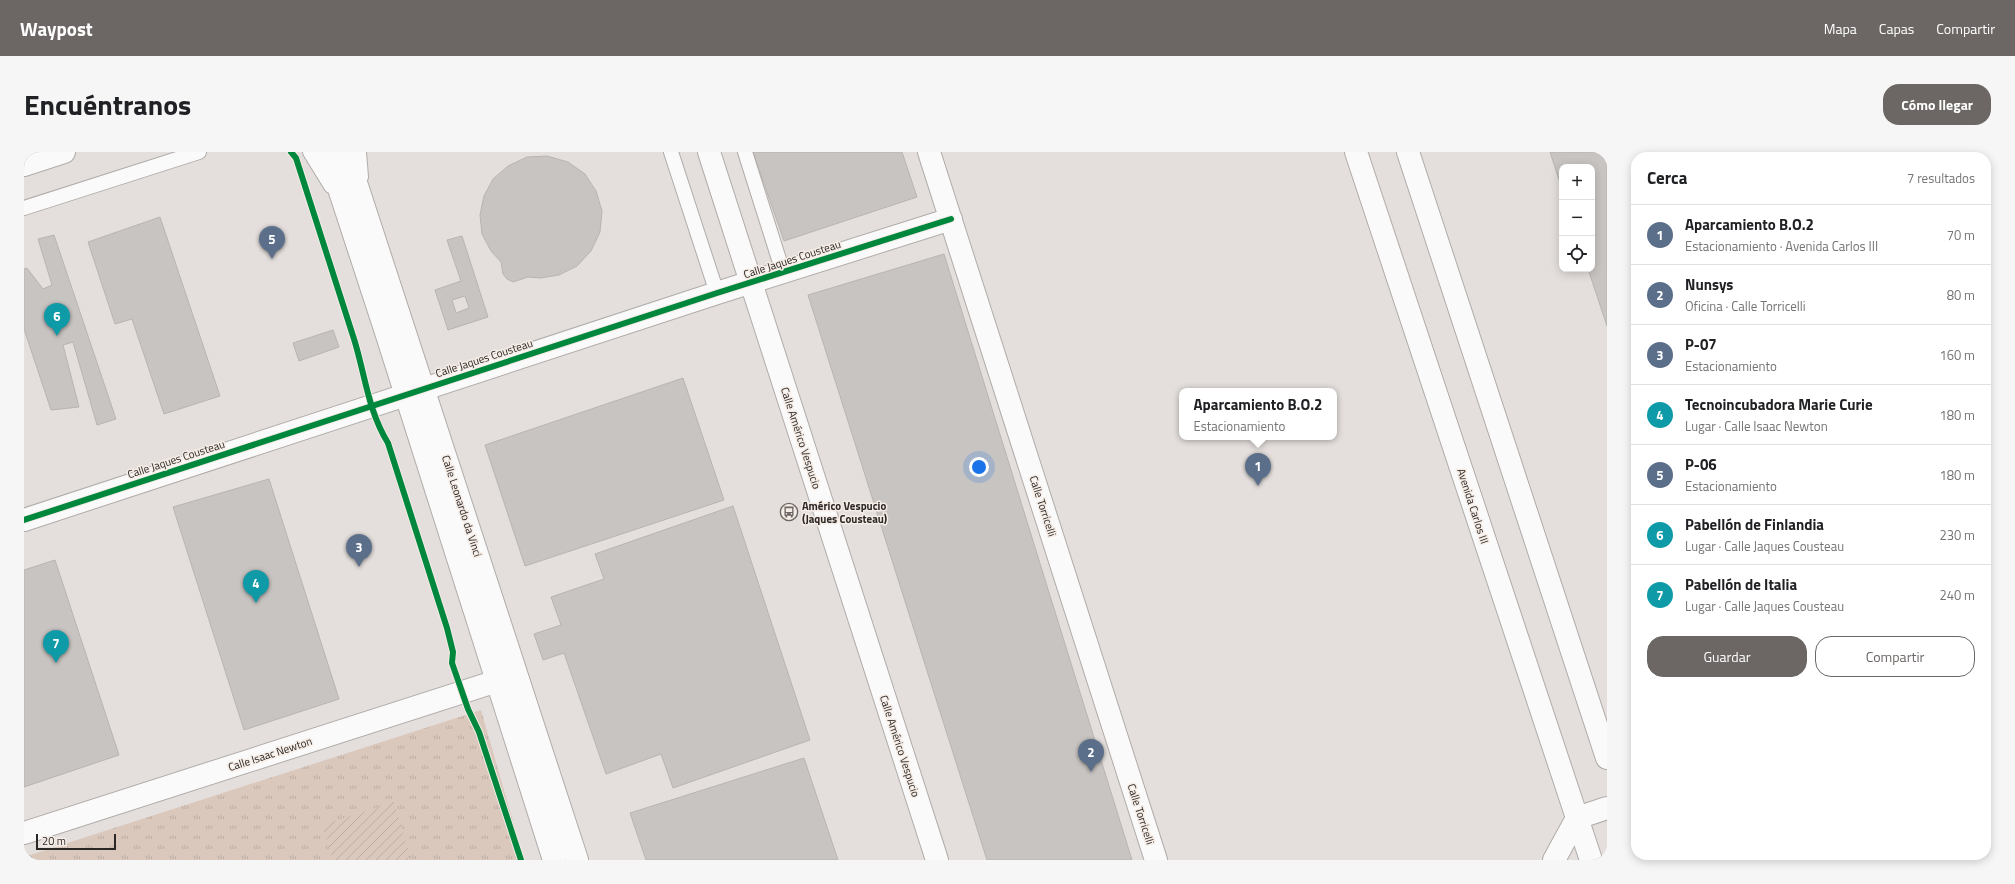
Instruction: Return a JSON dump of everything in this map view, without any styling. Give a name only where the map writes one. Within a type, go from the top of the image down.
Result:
[{"type":"street","points":[[24,165],[64,152]]},
{"type":"street","name":"Calle Leonardo da Vinci","points":[[327,152],[355,208],[507,678],[577,860]]},
{"type":"street","name":"Calle Leonardo da Vinci","points":[[346,152],[355,208]]},
{"type":"street","name":"Calle Américo Vespucio","points":[[709,152],[937,860]]},
{"type":"street","name":"Calle Torricelli","points":[[928,152],[951,219],[1156,860]]},
{"type":"street","name":"Avenida Carlos III","points":[[1356,152],[1591,860]]},
{"type":"street","points":[[1408,152],[1607,758]]},
{"type":"street","name":"Calle Jaques Cousteau","points":[[24,520],[717,292],[951,219]]},
{"type":"street","name":"Calle Leonardo da Vinci","points":[[507,678],[554,860]]},
{"type":"street","name":"Calle Isaac Newton","points":[[24,833],[507,678]]},
{"type":"street","points":[[1554,860],[1577,818],[1607,808]]},
{"type":"lane","points":[[310,152],[355,208]]},
{"type":"lane","points":[[355,208],[359,152]]},
{"type":"lane","points":[[671,152],[717,292]]},
{"type":"lane","points":[[745,152],[783,272]]},
{"type":"lane","points":[[24,208],[194,153]]},
{"type":"green space","points":[[481,710],[524,860],[24,860],[24,857]]},
{"type":"green space","points":[[394,802],[411,860],[333,860],[322,825]]},
{"type":"building","points":[[753,152],[902,152],[917,197],[784,241]]},
{"type":"building","points":[[1550,152],[1607,152],[1607,326],[1589,272],[1595,272],[1595,164],[1559,164],[1559,180]]},
{"type":"building","points":[[547,156],[568,162],[585,174],[596,191],[602,211],[600,232],[591,251],[577,266],[559,275],[540,278],[528,277],[513,282],[507,279],[503,274],[501,262],[491,251],[482,234],[480,215],[484,196],[493,179],[508,166],[527,157]]},
{"type":"building","points":[[160,217],[220,396],[164,414],[132,319],[115,324],[88,242]]},
{"type":"building","points":[[54,235],[116,419],[97,425],[73,342],[63,345],[79,407],[51,410],[24,329],[24,269],[27,268],[43,289],[52,285],[38,239]]},
{"type":"building","points":[[462,236],[488,317],[448,330],[435,290],[461,281],[447,240]],"holes":[[[465,296],[469,308],[456,313],[452,300]]]},
{"type":"building","points":[[944,254],[1132,860],[987,860],[808,295]]},
{"type":"building","points":[[333,330],[339,347],[299,361],[293,343]]},
{"type":"building","points":[[683,378],[724,500],[525,566],[485,445]]},
{"type":"building","points":[[269,479],[339,699],[244,730],[173,507]]},
{"type":"building","points":[[733,506],[810,740],[673,788],[661,754],[606,774],[564,653],[543,660],[534,634],[561,625],[551,597],[604,579],[595,554]]},
{"type":"building","points":[[55,560],[119,755],[24,787],[24,570]]},
{"type":"building","points":[[804,758],[838,860],[646,860],[630,813]]},
{"type":"cycle path","points":[[291,152],[296,158],[358,352],[371,405],[381,431],[388,443],[447,628],[453,652],[452,663],[468,709],[479,732],[521,860]]},
{"type":"cycle path","points":[[24,520],[717,293],[951,219]]},
{"type":"place","name":"P-06","points":[[272,259]]},
{"type":"place","name":"Pabellón de Finlandia","points":[[57,336]]},
{"type":"place","name":"Aparcamiento B.O.2","points":[[1258,486]]},
{"type":"place","name":"Américo Vespucio (Jaques Cousteau)","points":[[789,512]]},
{"type":"place","name":"P-07","points":[[359,567]]},
{"type":"place","name":"Tecnoincubadora Marie Curie","points":[[256,603]]},
{"type":"place","name":"Pabellón de Italia","points":[[56,663]]},
{"type":"place","name":"Nunsys","points":[[1091,772]]}]
